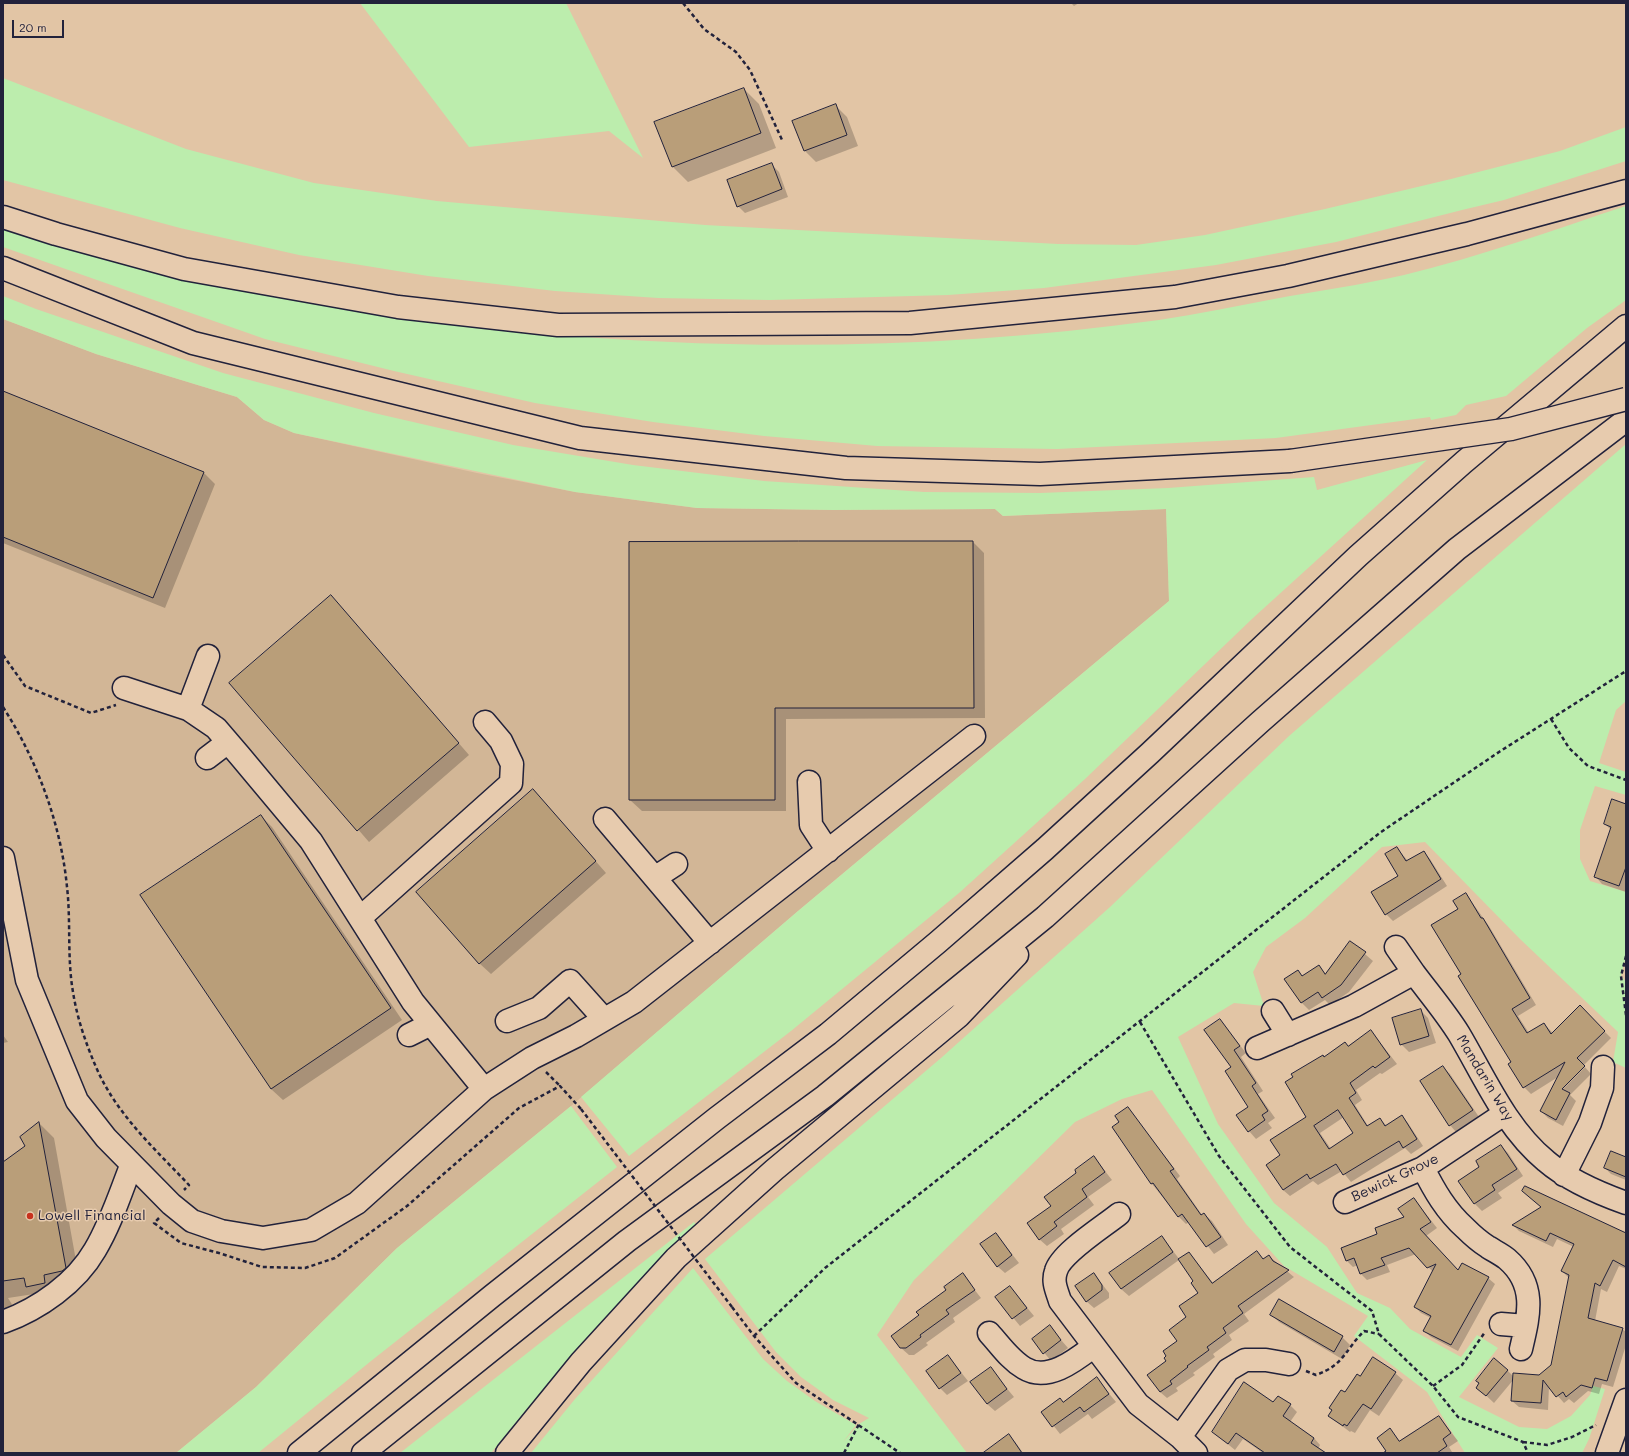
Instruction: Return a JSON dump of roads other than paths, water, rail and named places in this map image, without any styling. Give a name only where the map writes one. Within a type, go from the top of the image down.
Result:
[{"type":"main road","points":[[3,217],[56,234],[184,269],[398,308],[558,325],[910,323],[1175,297],[1288,276],[1467,234],[1626,191]]},
{"type":"main road","points":[[3,268],[193,343],[580,438],[846,468],[1032,474],[1290,461],[1511,429],[1626,399]]},
{"type":"main road","points":[[300,1453],[498,1291],[717,1118],[828,1034],[938,942],[1045,849],[1150,753],[1358,556],[1470,457],[1626,326]]},
{"type":"main road","points":[[363,1453],[627,1241],[825,1096],[1045,917],[1260,722],[1457,549],[1626,420]]},
{"type":"main road","points":[[188,709],[208,656]]},
{"type":"main road","points":[[130,690],[188,709],[216,728],[311,842],[413,1002],[484,1089]]},
{"type":"main road","points":[[360,918],[511,783],[512,764],[502,741],[486,722]]},
{"type":"main road","points":[[4,866],[27,980],[76,1101],[131,1166],[171,1204],[192,1221],[221,1231],[263,1238],[311,1230],[357,1203],[484,1089],[532,1058],[634,1002],[974,736]]},
{"type":"main road","points":[[207,758],[228,742]]},
{"type":"main road","points":[[808,782],[811,825],[828,851]]},
{"type":"main road","points":[[605,819],[656,877],[710,943]]},
{"type":"main road","points":[[656,877],[676,864]]},
{"type":"main road","points":[[507,1453],[580,1362],[676,1258],[774,1170],[959,1016],[1100,868]]},
{"type":"main road","name":"Mandarin Way","points":[[1396,947],[1458,1033],[1504,1114],[1545,1161],[1564,1174],[1626,1203]]},
{"type":"main road","points":[[1258,1048],[1354,1006],[1414,973]]},
{"type":"main road","points":[[507,1021],[539,1008],[570,981],[604,1019]]},
{"type":"main road","points":[[1273,1010],[1288,1035]]},
{"type":"main road","points":[[409,1036],[431,1024]]},
{"type":"main road","points":[[1564,1174],[1590,1123],[1602,1088],[1603,1067]]},
{"type":"main road","name":"Bewick Grove","points":[[1345,1202],[1423,1168],[1504,1114]]},
{"type":"main road","points":[[3,1322],[55,1294],[95,1251],[110,1220],[131,1166]]},
{"type":"main road","points":[[1423,1168],[1440,1201],[1464,1227],[1487,1246],[1506,1258],[1519,1271],[1527,1289],[1530,1305],[1521,1349]]},
{"type":"main road","points":[[1119,1214],[1063,1258],[1056,1271],[1055,1285],[1060,1301],[1138,1404],[1180,1437],[1196,1453]]},
{"type":"main road","points":[[1501,1324],[1526,1326]]},
{"type":"main road","points":[[989,1333],[1011,1358],[1025,1369],[1040,1372],[1054,1370],[1070,1363],[1094,1346]]},
{"type":"main road","points":[[1180,1437],[1228,1370],[1245,1360],[1266,1360],[1289,1364]]},
{"type":"main road","points":[[1606,1453],[1626,1400]]},
{"type":"place","name":"Lowell Financial","points":[[30,1216]]}]
